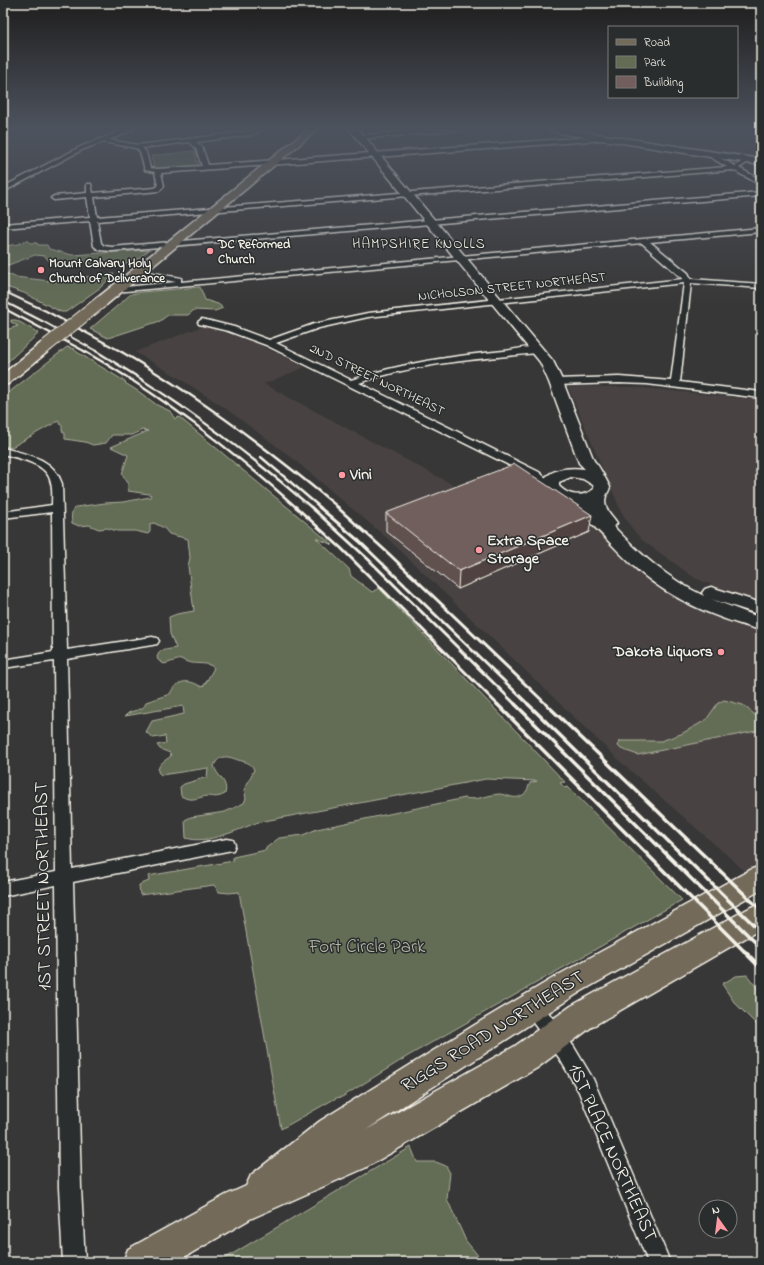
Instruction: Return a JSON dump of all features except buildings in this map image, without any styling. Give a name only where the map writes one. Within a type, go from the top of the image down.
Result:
[{"type":"main road","points":[[3,381],[240,189]]},
{"type":"main road","name":"RIGGS ROAD NORTHEAST","points":[[238,1207],[332,1133],[532,1006],[634,946],[761,877]]},
{"type":"main road","name":"RIGGS ROAD NORTHEAST","points":[[141,1262],[238,1207],[353,1156],[526,1057],[582,1016],[761,915]]},
{"type":"street","points":[[89,189],[97,244],[107,249],[171,245],[761,194]]},
{"type":"street","points":[[54,198],[158,189]]},
{"type":"street","points":[[403,189],[537,350],[549,367],[587,463],[591,466],[597,487],[597,505],[600,514],[639,550],[670,573],[716,594],[761,609]]},
{"type":"street","points":[[5,225],[469,189]]},
{"type":"street","points":[[115,290],[761,230]]},
{"type":"street","points":[[644,241],[685,274],[688,280],[676,384]]},
{"type":"street","points":[[137,272],[196,283]]},
{"type":"street","name":"NICHOLSON STREET NORTHEAST","points":[[269,343],[312,328],[353,318],[391,312],[688,280],[761,286]]},
{"type":"street","name":"2ND STREET NORTHEAST","points":[[202,322],[231,329],[269,343],[535,474],[560,478]]},
{"type":"street","points":[[351,383],[383,372],[422,363],[537,350]]},
{"type":"street","points":[[556,382],[619,380],[676,384],[761,395]]},
{"type":"street","name":"1ST STREET NORTHEAST","points":[[3,451],[41,464],[52,471],[57,481],[70,1188],[74,1262]]},
{"type":"street","points":[[560,478],[587,463]]},
{"type":"street","points":[[560,478],[584,474],[597,487]]},
{"type":"street","points":[[560,478],[558,494],[571,499],[589,511],[616,539],[658,578],[711,606],[761,624]]},
{"type":"street","points":[[571,499],[586,499],[597,487]]},
{"type":"street","points":[[3,515],[58,508]]},
{"type":"street","points":[[3,664],[152,641]]},
{"type":"street","points":[[3,889],[227,845]]},
{"type":"street","name":"1ST PLACE NORTHEAST","points":[[532,1006],[556,1036],[577,1068],[586,1086],[659,1262]]},
{"type":"shaded area","points":[[204,326],[253,342],[305,367],[264,384],[457,487],[573,510],[604,535],[628,560],[761,629],[761,862],[745,871],[621,762],[387,538],[290,456],[225,408],[176,376],[135,352]]},
{"type":"shaded area","points":[[568,387],[631,387],[761,400],[761,602],[734,594],[695,578],[642,540],[631,527],[621,511]]},
{"type":"green space","points":[[24,241],[37,243],[38,245],[47,245],[49,249],[72,255],[149,250],[132,264],[116,263],[107,266],[87,265],[84,260],[58,263],[50,262],[45,256],[35,255],[3,267],[3,247],[19,244]]},
{"type":"green space","points":[[3,272],[15,277],[59,282],[74,278],[114,274],[101,287],[66,312],[61,312],[24,293],[3,286]]},
{"type":"green space","points":[[148,277],[172,281],[174,281],[137,287]]},
{"type":"green space","points":[[200,287],[205,300],[218,304],[223,308],[215,311],[194,310],[188,315],[168,315],[160,321],[108,338],[90,329],[131,294]]},
{"type":"green space","points":[[11,320],[16,320],[39,333],[3,366],[3,331],[18,326],[11,322]]},
{"type":"green space","name":"Fort Circle Park","points":[[67,347],[74,349],[126,382],[125,383],[157,405],[170,411],[175,419],[179,417],[333,545],[316,538],[349,569],[351,576],[372,592],[379,588],[565,782],[560,783],[565,788],[568,787],[682,900],[408,1056],[342,1097],[336,1098],[281,1129],[239,892],[219,892],[214,885],[140,895],[139,885],[149,881],[148,876],[233,861],[233,857],[266,850],[266,848],[279,838],[303,835],[317,829],[465,798],[470,799],[499,794],[518,797],[526,792],[530,783],[537,781],[486,779],[259,822],[213,838],[195,840],[186,838],[185,820],[191,817],[225,812],[244,803],[246,798],[244,790],[254,770],[251,765],[245,762],[227,757],[218,759],[214,766],[215,770],[224,782],[226,790],[225,794],[218,797],[205,796],[192,799],[184,798],[181,796],[180,787],[184,784],[207,777],[208,768],[161,775],[158,772],[159,766],[171,756],[170,753],[160,749],[157,745],[166,743],[165,736],[153,738],[146,732],[152,721],[184,714],[183,706],[125,716],[131,712],[143,708],[146,702],[170,694],[174,687],[180,683],[192,682],[202,687],[214,668],[207,664],[190,663],[181,659],[164,664],[158,660],[157,657],[160,651],[176,648],[170,634],[169,617],[194,611],[188,566],[190,558],[188,539],[169,534],[164,528],[154,523],[150,524],[150,532],[148,534],[135,531],[117,531],[107,528],[99,529],[89,525],[79,526],[72,523],[72,512],[76,507],[123,502],[150,497],[151,495],[149,494],[128,491],[128,483],[122,474],[128,455],[111,447],[148,431],[142,430],[132,435],[112,435],[106,443],[93,445],[85,442],[65,439],[65,433],[62,431],[62,426],[58,421],[10,448],[3,445],[3,397]]},
{"type":"green space","points":[[724,700],[743,705],[761,720],[761,730],[638,755],[621,749],[618,746],[620,741],[661,741],[681,734],[706,720],[718,703]]},
{"type":"green space","points":[[747,975],[761,993],[761,1029],[734,1002],[722,984],[736,976]]},
{"type":"green space","points":[[411,1147],[417,1162],[436,1162],[446,1166],[450,1173],[447,1199],[466,1241],[480,1258],[477,1262],[219,1262]]},
{"type":"railway","points":[[3,291],[46,311],[122,352]]},
{"type":"railway","points":[[3,301],[98,352]]},
{"type":"railway","points":[[3,308],[86,352]]},
{"type":"railway","points":[[84,351],[168,404],[221,444],[297,508]]},
{"type":"railway","points":[[96,351],[153,387],[208,425],[261,465],[312,508]]},
{"type":"railway","points":[[120,351],[177,386],[233,425],[287,465],[339,508]]},
{"type":"railway","points":[[261,457],[321,508]]},
{"type":"railway","points":[[296,507],[341,548],[761,968]]},
{"type":"railway","points":[[311,507],[368,559],[516,705]]},
{"type":"railway","points":[[319,507],[359,541],[529,705]]},
{"type":"railway","points":[[337,507],[388,553],[547,705]]},
{"type":"railway","points":[[515,704],[761,948]]},
{"type":"railway","points":[[528,704],[761,932]]},
{"type":"railway","points":[[546,704],[761,910]]},
{"type":"place","name":"DC Reformed Church","points":[[210,251]]},
{"type":"place","name":"Mount Calvary Holy Church of Deliverance","points":[[41,270]]},
{"type":"place","name":"Vini","points":[[342,475]]},
{"type":"place","name":"Extra Space Storage","points":[[479,550]]},
{"type":"place","name":"Dakota Liquors","points":[[721,652]]},
{"type":"district","name":"HAMPSHIRE KNOLLS","points":[[419,244]]}]
